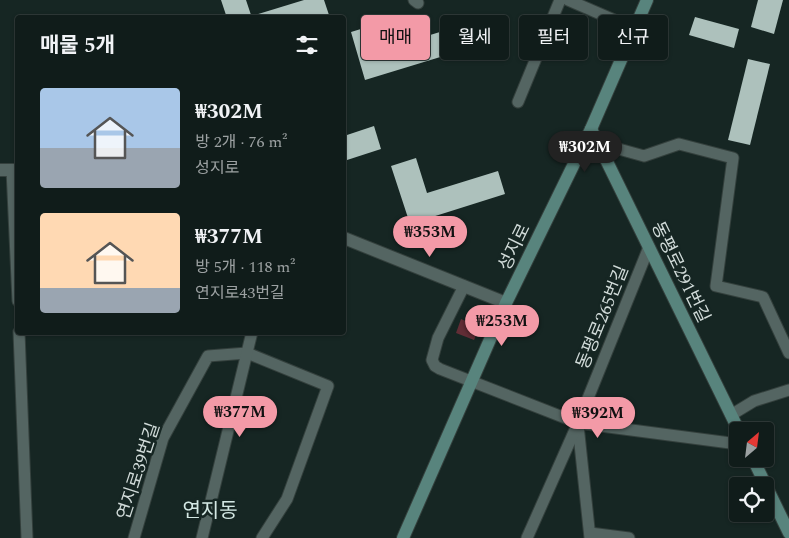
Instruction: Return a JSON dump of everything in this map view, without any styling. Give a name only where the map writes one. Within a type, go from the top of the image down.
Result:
[{"type":"main road","name":"성지로","points":[[640,15],[647,0]]},
{"type":"main road","name":"성지로","points":[[403,538],[506,303],[591,129],[621,60]]},
{"type":"main road","name":"동평로291번길","points":[[591,129],[734,422]]},
{"type":"main road","points":[[757,468],[789,533]]},
{"type":"street","points":[[518,102],[560,0]]},
{"type":"street","points":[[568,0],[602,15]]},
{"type":"street","points":[[597,142],[644,156],[679,144],[733,158],[716,286],[763,297],[789,353]]},
{"type":"street","points":[[10,170],[15,252]]},
{"type":"street","points":[[346,239],[506,303]]},
{"type":"street","name":"동평로265번길","points":[[527,538],[578,423],[648,247]]},
{"type":"street","points":[[464,286],[438,338],[432,360],[434,366],[578,423],[729,443]]},
{"type":"street","points":[[19,335],[27,538]]},
{"type":"street","points":[[202,538],[251,335]]},
{"type":"street","name":"연지로39번길","points":[[134,538],[163,438],[208,356],[247,353],[328,386],[287,500],[262,538]]},
{"type":"street","points":[[731,415],[754,401],[789,390]]},
{"type":"street","points":[[578,423],[590,535],[629,538]]},
{"type":"shaded area","points":[[461,319],[480,327],[474,340],[456,333]]},
{"type":"building","points":[[221,0],[246,0],[251,15],[226,15]]},
{"type":"building","points":[[304,0],[324,0],[329,15],[255,15]]},
{"type":"building","points":[[758,0],[783,0],[774,34],[751,27]]},
{"type":"building","points":[[695,17],[739,29],[734,48],[689,35]]},
{"type":"building","points":[[361,29],[361,60],[430,60],[430,35],[440,32],[440,57],[365,80],[351,32]]},
{"type":"building","points":[[748,59],[770,64],[750,145],[728,140]]},
{"type":"building","points":[[374,126],[381,149],[346,160],[346,135]]},
{"type":"building","points":[[416,158],[427,193],[498,171],[505,194],[410,224],[391,166]]},
{"type":"district","name":"연지동","points":[[210,510]]}]
